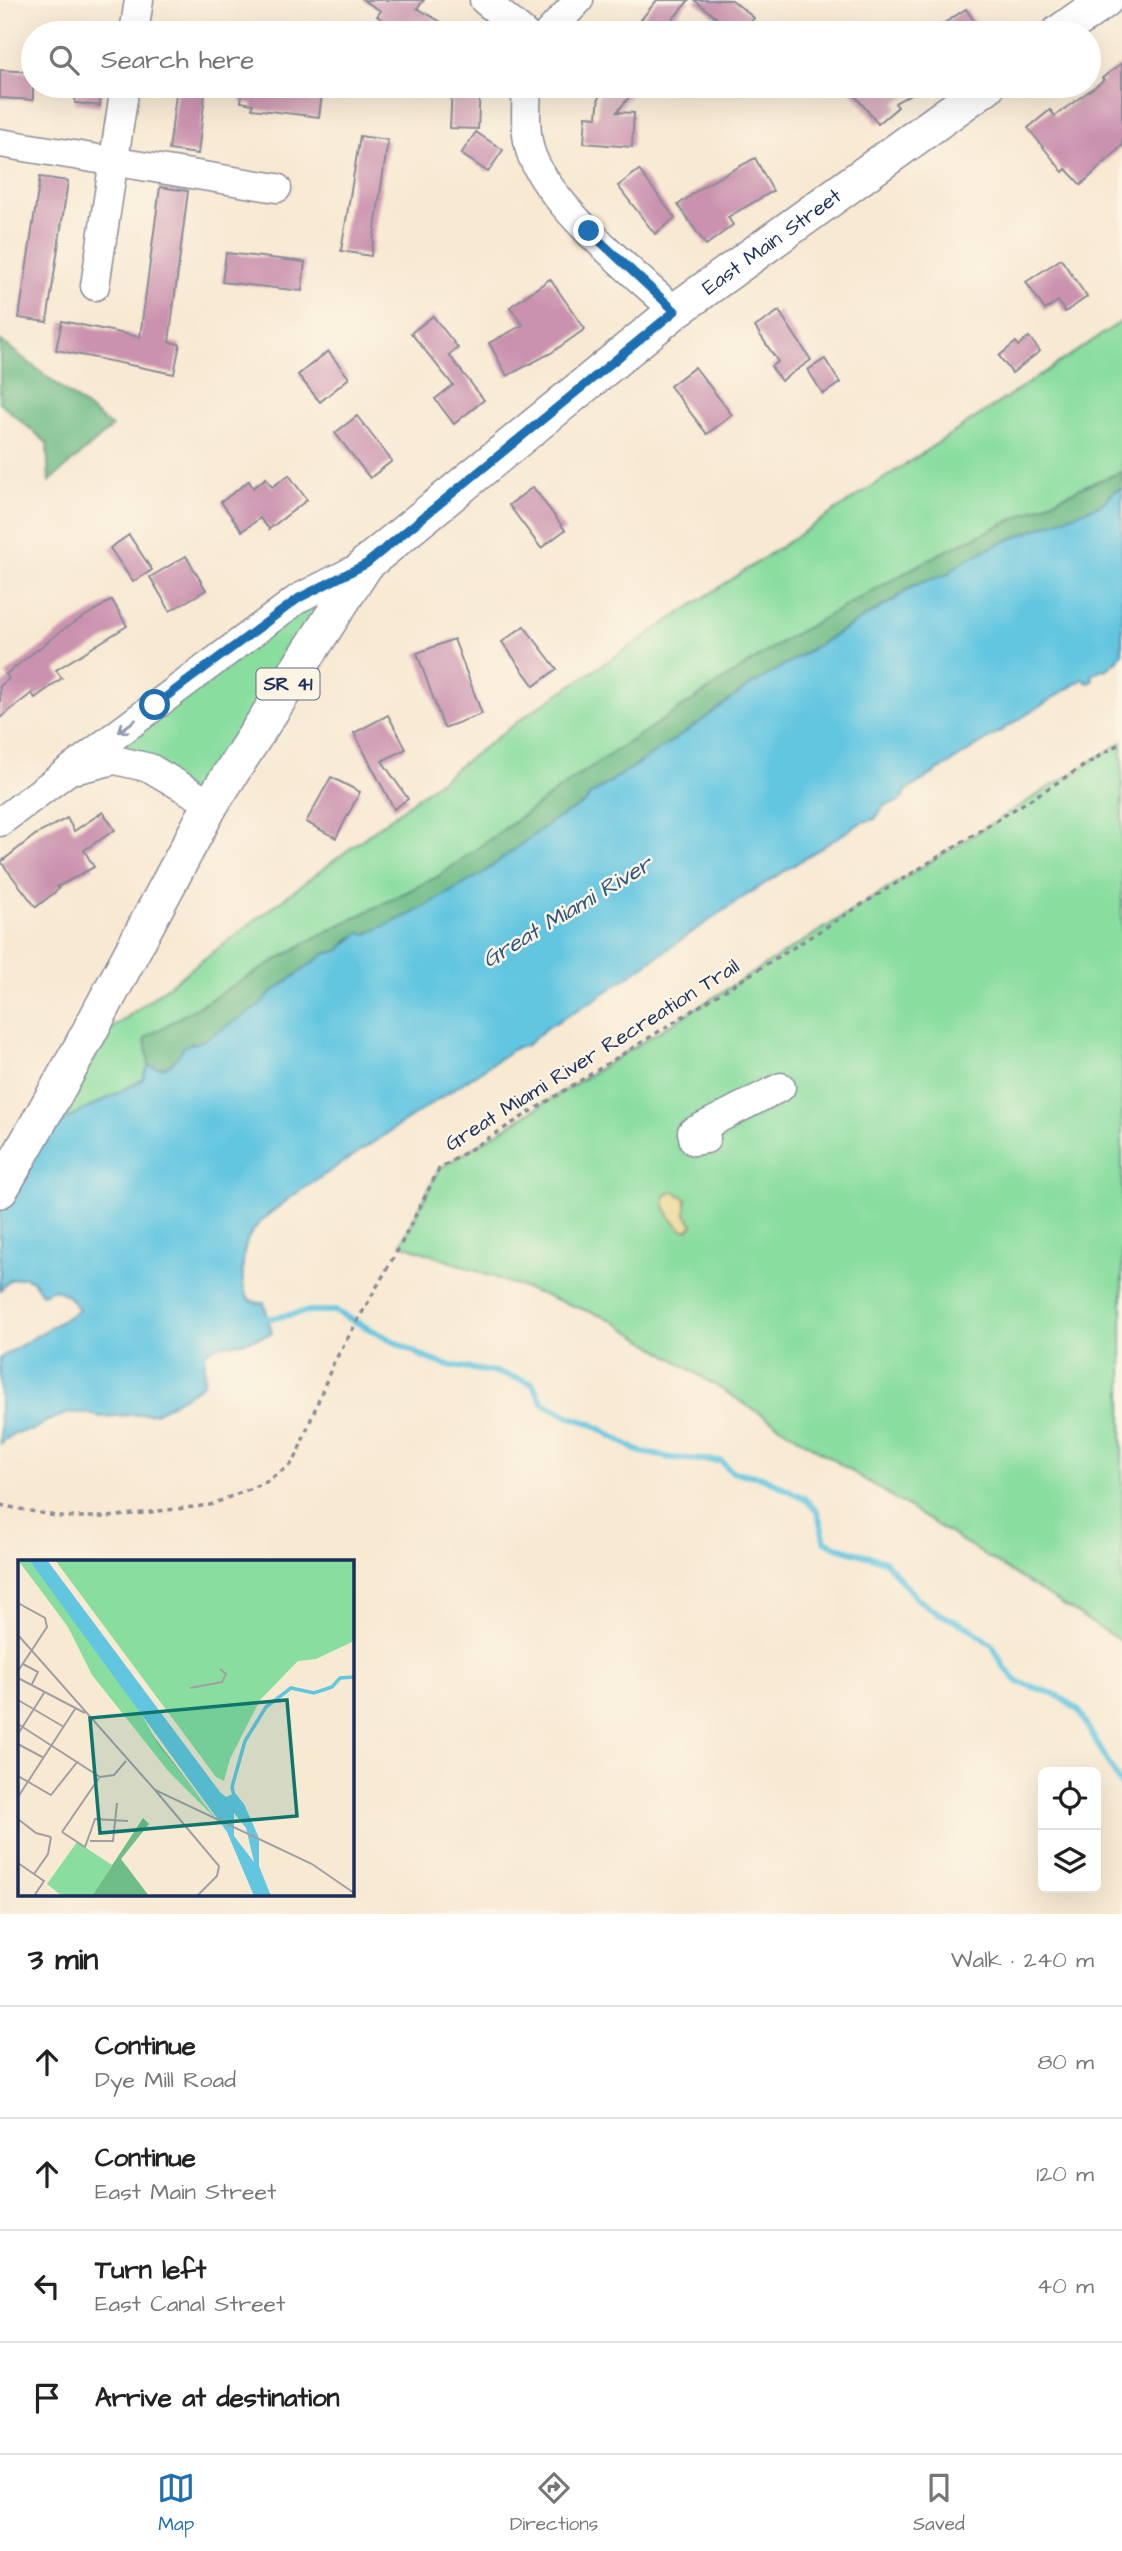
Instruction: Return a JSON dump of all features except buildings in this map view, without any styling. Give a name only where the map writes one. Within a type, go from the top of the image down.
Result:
[{"type":"main road","points":[[1076,21],[1105,0]]},
{"type":"main road","name":"East Main Street","points":[[366,564],[675,311],[970,98]]},
{"type":"main road","name":"SR 41","points":[[0,1190],[77,1055],[211,804],[366,564]]},
{"type":"street","points":[[136,21],[139,0]]},
{"type":"street","points":[[484,0],[509,21]]},
{"type":"street","points":[[559,21],[579,0]]},
{"type":"street","points":[[95,286],[123,98]]},
{"type":"street","points":[[527,98],[531,154],[548,186],[589,231],[675,311]]},
{"type":"street","points":[[0,143],[277,188]]},
{"type":"street","points":[[0,822],[73,770],[114,735],[299,598],[366,564]]},
{"type":"street","points":[[73,770],[115,760],[149,768],[211,804]]},
{"type":"street","points":[[704,1126],[780,1087]]},
{"type":"path","name":"Great Miami River Recreation Trail","points":[[0,1505],[60,1517],[108,1517],[210,1505],[266,1482],[294,1462],[333,1364],[439,1169],[1122,742]]},
{"type":"green space","points":[[1122,321],[1122,472],[1087,485],[941,553],[786,639],[579,775],[439,876],[314,938],[145,1038],[149,1065],[142,1080],[29,1139],[77,1055],[528,714]]},
{"type":"green space","points":[[0,340],[112,427],[49,482],[47,443],[0,403]]},
{"type":"green space","points":[[1122,472],[1122,489],[1115,491],[1102,504],[984,551],[949,574],[908,588],[896,598],[748,687],[589,796],[587,802],[551,822],[482,874],[413,913],[367,934],[351,938],[338,951],[325,954],[270,994],[258,1007],[202,1042],[191,1043],[173,1063],[162,1068],[149,1065],[145,1038],[314,938],[439,876],[579,775],[786,639],[941,553],[1087,485]]},
{"type":"green space","points":[[366,564],[211,804],[115,760],[114,735]]},
{"type":"green space","points":[[1122,742],[1122,1642],[610,1319],[401,1244],[439,1169]]},
{"type":"sand","points":[[674,1191],[686,1199],[686,1214],[693,1225],[688,1230],[682,1230],[669,1216],[664,1202],[666,1195]]},
{"type":"water","name":"Great Miami River","points":[[1122,489],[1122,653],[1117,661],[1106,670],[1102,669],[1092,675],[1093,681],[1088,683],[1083,679],[906,791],[901,800],[885,805],[875,819],[862,822],[742,898],[594,1000],[545,1029],[527,1045],[517,1047],[276,1208],[250,1235],[243,1268],[246,1294],[252,1301],[264,1303],[272,1333],[248,1341],[216,1346],[205,1353],[204,1380],[201,1386],[156,1413],[101,1417],[69,1413],[47,1421],[33,1430],[14,1433],[0,1444],[0,1358],[79,1310],[67,1295],[54,1289],[42,1294],[34,1282],[24,1277],[10,1280],[0,1290],[0,1154],[142,1080],[149,1065],[161,1068],[170,1064],[184,1046],[202,1041],[258,1007],[270,994],[325,954],[338,951],[359,933],[367,934],[413,913],[482,874],[551,822],[586,802],[589,796],[748,687],[914,586],[949,574],[957,566],[994,546],[1102,504],[1115,491]]},
{"type":"waterway","points":[[262,1320],[310,1311],[335,1311],[426,1358],[446,1365],[499,1373],[532,1383],[543,1403],[570,1417],[590,1423],[638,1451],[671,1458],[721,1461],[732,1472],[762,1477],[804,1498],[817,1511],[825,1541],[885,1561],[916,1598],[938,1613],[970,1628],[993,1646],[1004,1667],[1018,1682],[1055,1694],[1078,1710],[1122,1787]]},
{"type":"route","points":[[155,705],[299,598],[366,564],[675,311],[589,231]]}]
